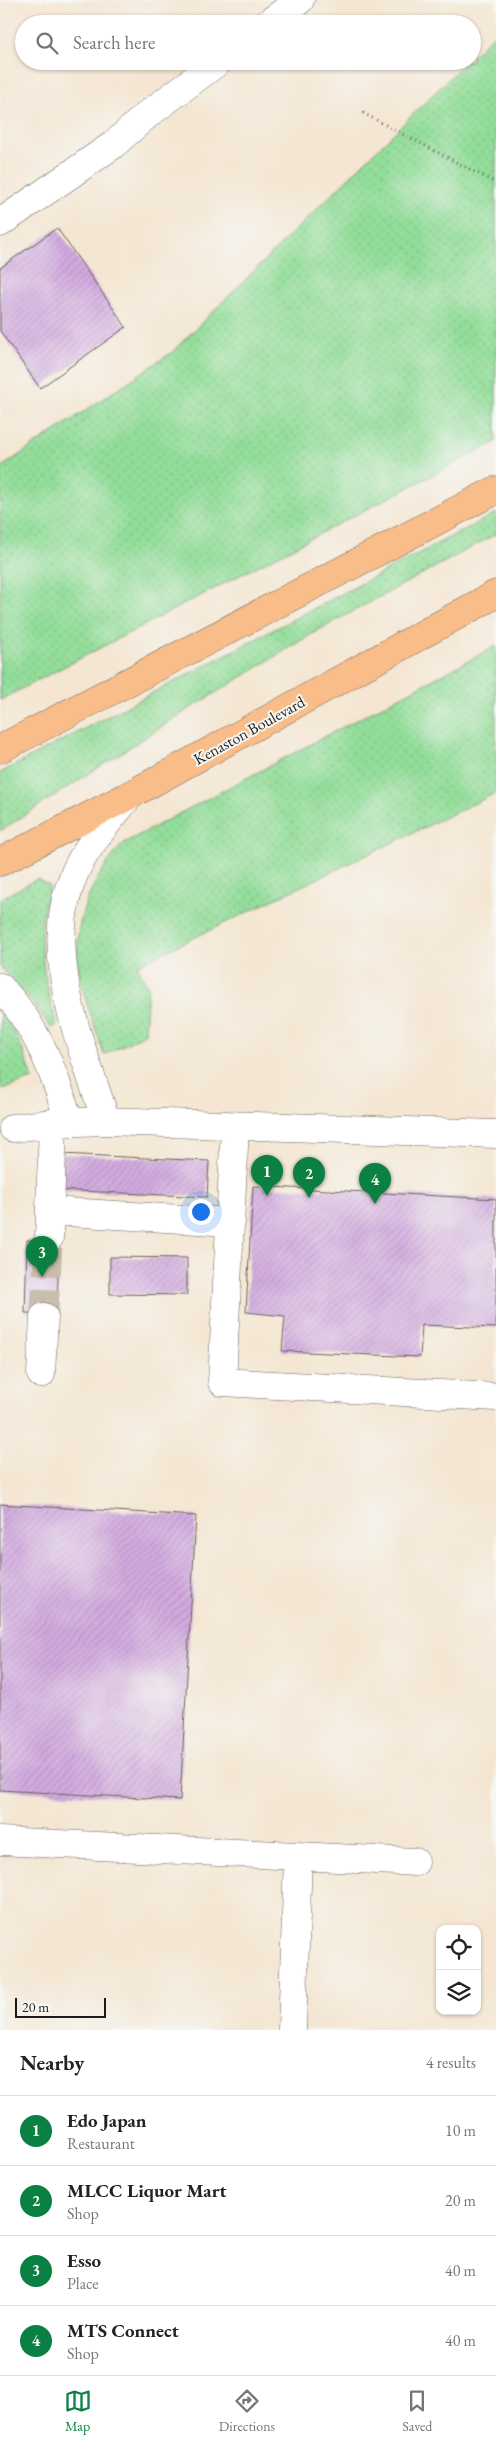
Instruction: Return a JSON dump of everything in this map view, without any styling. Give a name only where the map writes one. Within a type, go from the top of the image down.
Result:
[{"type":"main road","points":[[0,749],[496,490]]},
{"type":"main road","name":"Kenaston Boulevard","points":[[0,862],[130,795],[496,594]]},
{"type":"lane","points":[[279,15],[300,0]]},
{"type":"lane","points":[[0,223],[113,144],[147,115],[207,70]]},
{"type":"lane","points":[[106,1121],[67,992],[61,950],[62,920],[68,891],[80,862],[130,795]]},
{"type":"lane","points":[[0,987],[24,1015],[47,1056],[61,1122],[50,1212],[49,1238]]},
{"type":"lane","points":[[12,1128],[61,1122],[106,1121],[496,1134]]},
{"type":"lane","points":[[235,1126],[222,1382],[496,1397]]},
{"type":"lane","points":[[50,1212],[231,1222]]},
{"type":"lane","points":[[41,1374],[44,1318]]},
{"type":"lane","points":[[0,1841],[415,1862]]},
{"type":"lane","points":[[292,2030],[298,1857]]},
{"type":"path","points":[[363,114],[496,183]]},
{"type":"green space","points":[[496,33],[496,442],[0,700],[0,468],[171,353],[458,70],[481,70],[481,47]]},
{"type":"green space","points":[[496,513],[496,534],[315,632],[186,711],[0,831],[0,773]]},
{"type":"green space","points":[[496,646],[496,793],[137,965],[148,987],[145,1034],[104,1055],[81,981],[77,952],[78,935],[86,901],[94,885],[102,870],[124,843]]},
{"type":"green space","points":[[37,879],[50,886],[42,921],[41,939],[48,990],[57,1025],[51,1028],[32,1002],[0,967],[0,899]]},
{"type":"green space","points":[[0,1014],[12,1028],[24,1053],[33,1079],[0,1090]]},
{"type":"building","points":[[57,228],[126,327],[40,388],[0,331],[0,268]]},
{"type":"building","points":[[61,1154],[209,1161],[207,1197],[59,1190]]},
{"type":"building","points":[[253,1186],[496,1199],[496,1328],[422,1325],[420,1357],[282,1351],[285,1316],[246,1312]]},
{"type":"building","points":[[27,1240],[59,1240],[57,1314],[25,1313]]},
{"type":"building","points":[[110,1257],[187,1258],[187,1295],[110,1294]]},
{"type":"building","points":[[0,1504],[196,1516],[180,1800],[0,1790]]},
{"type":"tunnel","points":[[44,1317],[49,1238]]},
{"type":"place","name":"Edo Japan","points":[[267,1196]]},
{"type":"place","name":"MLCC Liquor Mart","points":[[309,1198]]},
{"type":"place","name":"MTS Connect","points":[[375,1204]]},
{"type":"place","name":"Esso","points":[[42,1277]]}]
